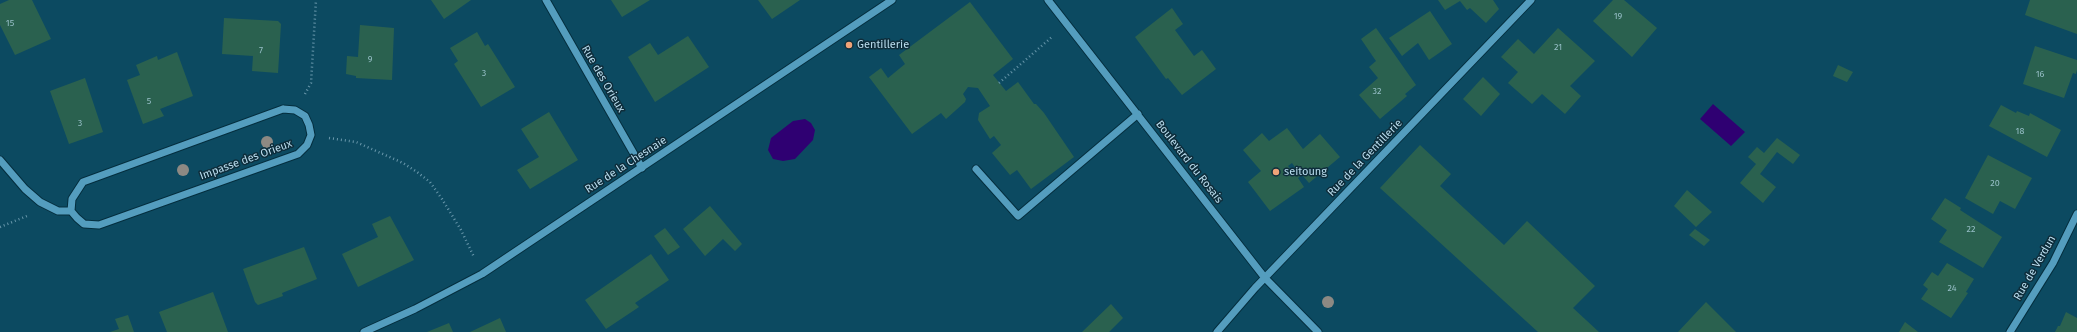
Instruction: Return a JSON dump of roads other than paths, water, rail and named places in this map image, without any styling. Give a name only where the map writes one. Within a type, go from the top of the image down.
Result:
[{"type":"street","name":"Rue des Orieux","points":[[546,0],[642,168]]},
{"type":"street","name":"Rue de la Chesnaie","points":[[364,332],[416,309],[482,274],[892,0]]},
{"type":"street","name":"Boulevard du Rosais","points":[[1048,0],[1265,278],[1318,332]]},
{"type":"street","name":"Rue de la Gentillerie","points":[[1217,332],[1265,278],[1531,0]]},
{"type":"street","name":"Impasse des Orieux","points":[[283,109],[295,110],[305,116],[309,125],[310,135],[307,145],[298,154],[99,225],[84,224],[72,211],[72,199],[83,182],[283,109]]},
{"type":"street","points":[[976,169],[1018,216],[1138,114]]},
{"type":"street","points":[[0,160],[25,189],[49,208],[58,211],[72,211]]},
{"type":"street","name":"Rue de Verdun","points":[[2010,332],[2053,262],[2077,214]]},
{"type":"place","name":"Gentillerie","points":[[849,45]]},
{"type":"place","name":"seitoung","points":[[1276,172]]}]
